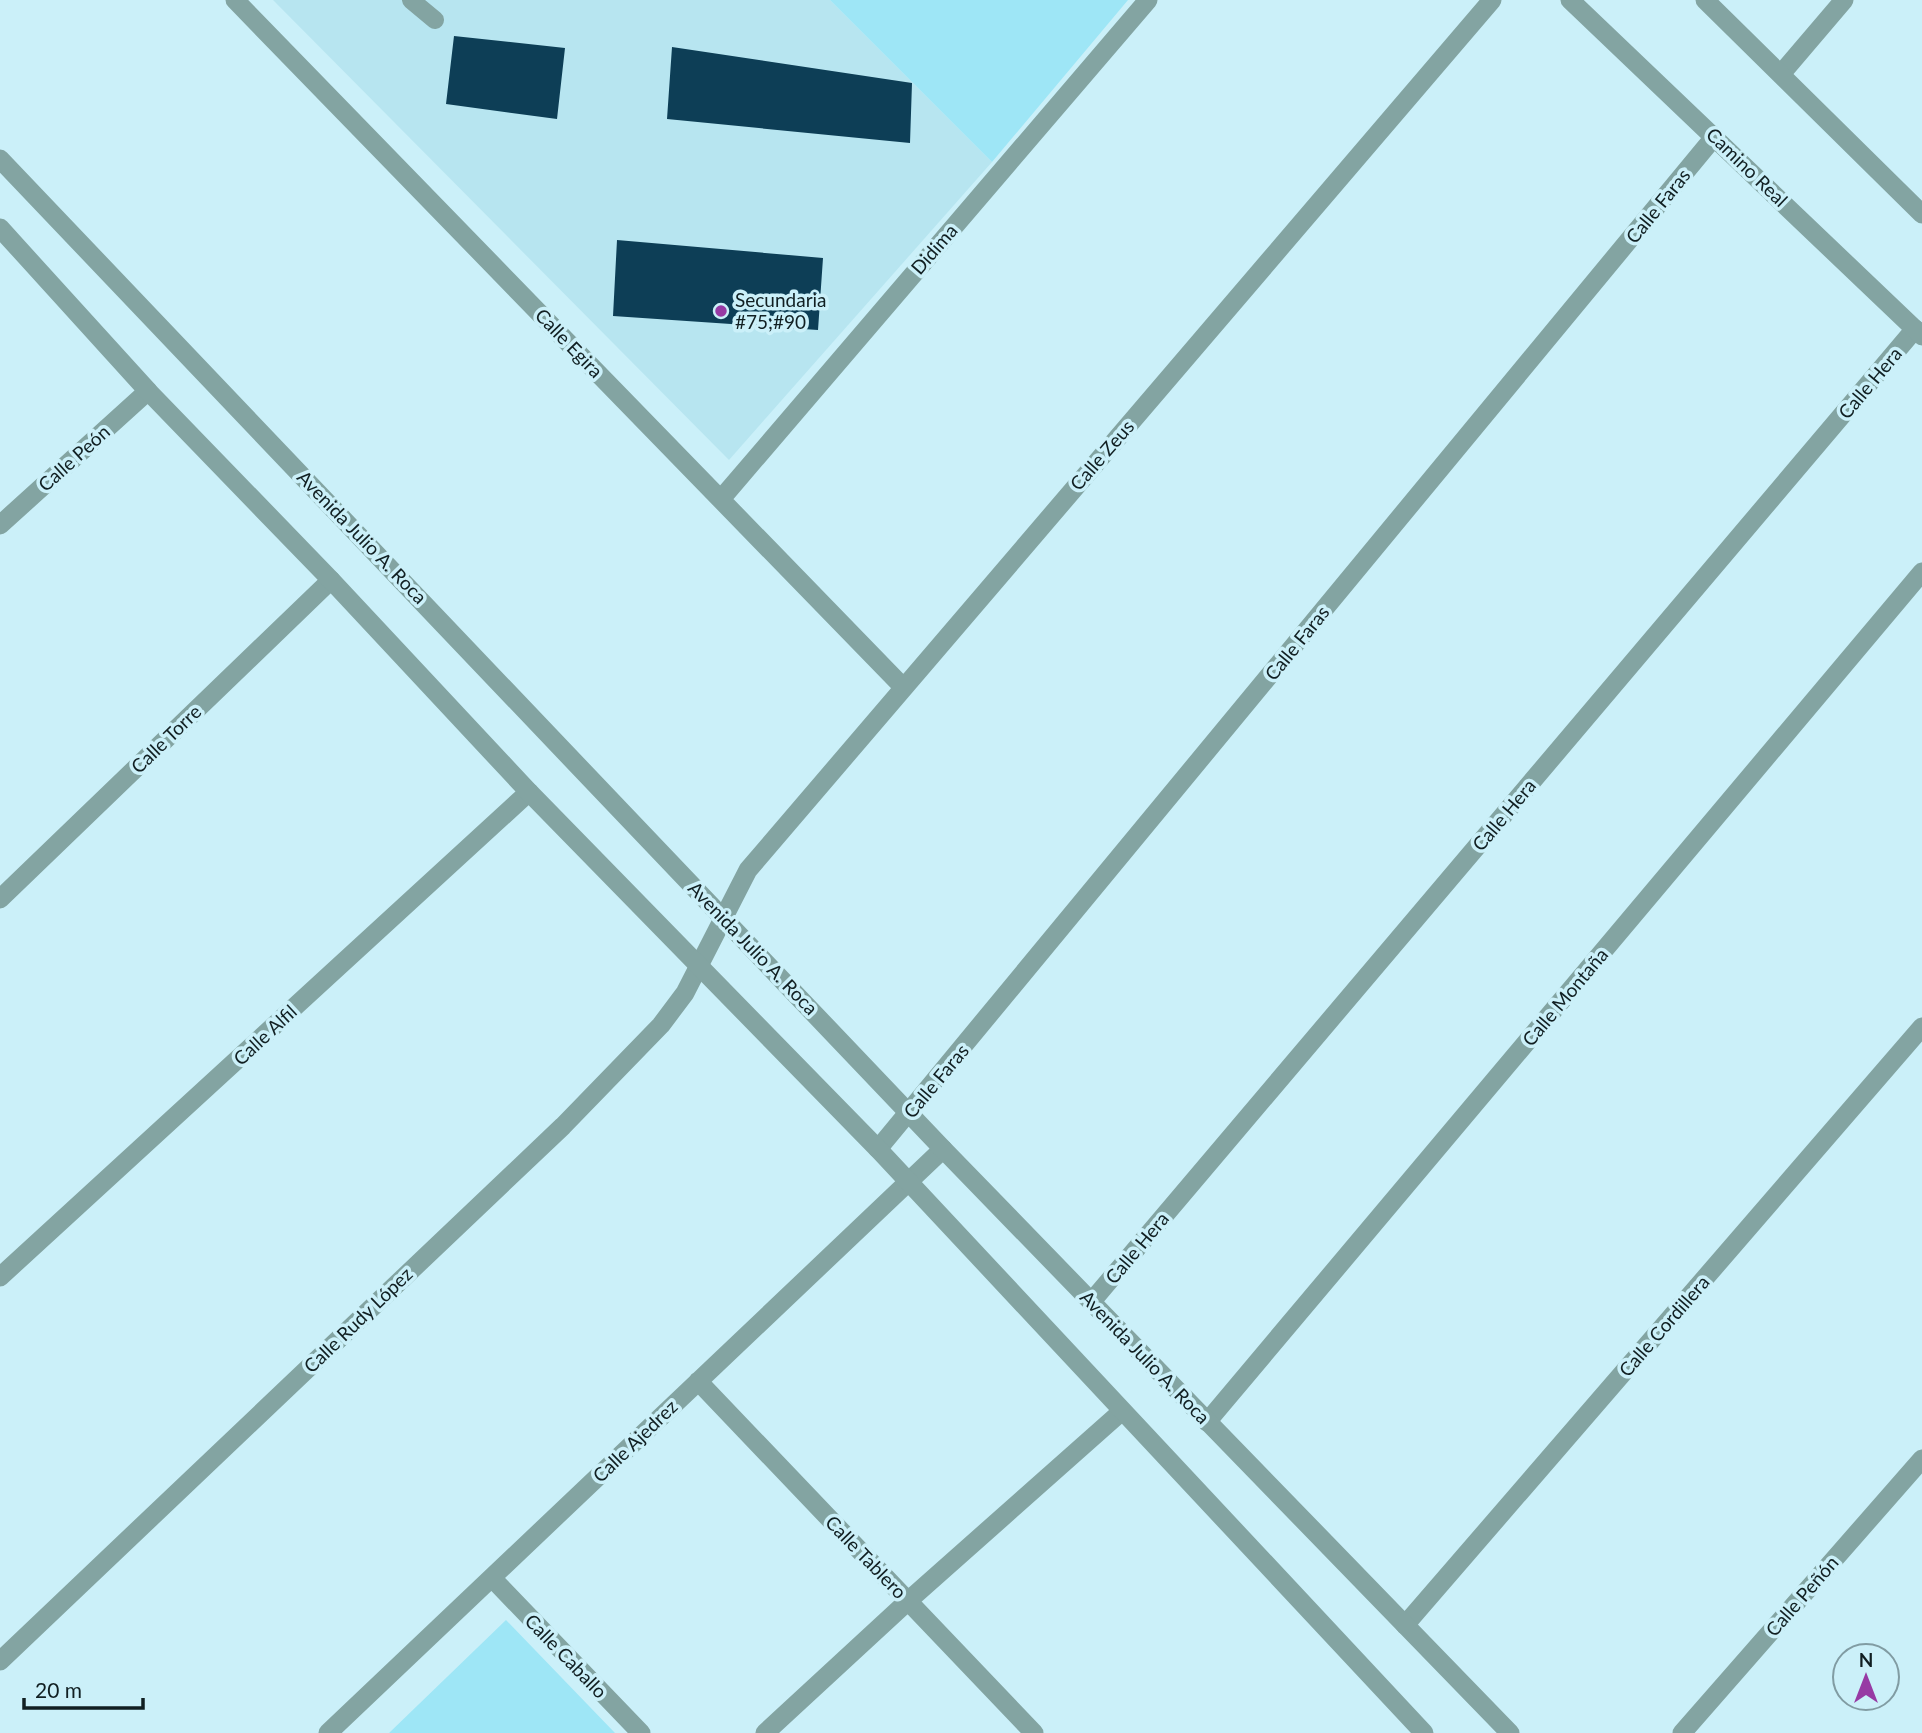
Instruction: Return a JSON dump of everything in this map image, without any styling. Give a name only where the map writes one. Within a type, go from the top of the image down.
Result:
[{"type":"street","name":"Calle Egira","points":[[235,0],[903,687]]},
{"type":"street","name":"Didima","points":[[721,499],[1148,0]]},
{"type":"street","name":"Calle Zeus","points":[[725,919],[748,870],[1492,0]]},
{"type":"street","name":"Camino Real","points":[[1570,0],[1919,332]]},
{"type":"street","points":[[1705,0],[1922,214]]},
{"type":"street","points":[[1782,74],[1844,0]]},
{"type":"street","name":"Calle Faras","points":[[877,1149],[910,1113],[1715,136]]},
{"type":"street","name":"Avenida Julio A. Roca","points":[[0,159],[943,1149],[1510,1733]]},
{"type":"street","points":[[0,228],[148,391],[331,580],[529,792],[877,1149],[1424,1733]]},
{"type":"street","name":"Calle Hera","points":[[1092,1301],[1919,332]]},
{"type":"street","name":"Calle Peón","points":[[0,525],[148,391]]},
{"type":"street","name":"Calle Montaña","points":[[1207,1422],[1922,572]]},
{"type":"street","name":"Calle Torre","points":[[0,899],[331,580]]},
{"type":"street","name":"Calle Alfil","points":[[0,1277],[529,792]]},
{"type":"street","name":"Calle Rudy López","points":[[0,1661],[563,1126],[662,1025],[685,993],[725,919]]},
{"type":"street","name":"Calle Cordillera","points":[[1405,1625],[1922,1027]]},
{"type":"street","name":"Calle Ajedrez","points":[[328,1733],[943,1149]]},
{"type":"street","name":"Calle Tablero","points":[[698,1381],[1034,1733]]},
{"type":"street","points":[[765,1733],[908,1601],[1121,1412]]},
{"type":"street","name":"Calle Peñón","points":[[1682,1733],[1922,1459]]},
{"type":"street","name":"Calle Caballo","points":[[492,1578],[641,1733]]},
{"type":"lane","points":[[411,0],[435,20]]},
{"type":"shaded area","name":"Secundaria #75;#90","points":[[273,0],[830,0],[992,162],[729,460]]},
{"type":"shaded area","points":[[830,0],[1128,0],[992,162]]},
{"type":"shaded area","points":[[506,1620],[615,1733],[389,1733]]},
{"type":"building","points":[[454,36],[565,48],[557,119],[446,104]]},
{"type":"building","points":[[672,47],[912,83],[910,143],[667,119]]},
{"type":"building","points":[[617,240],[823,258],[818,330],[613,316]]},
{"type":"place","name":"Secundaria #75;#90","points":[[721,311]]}]
